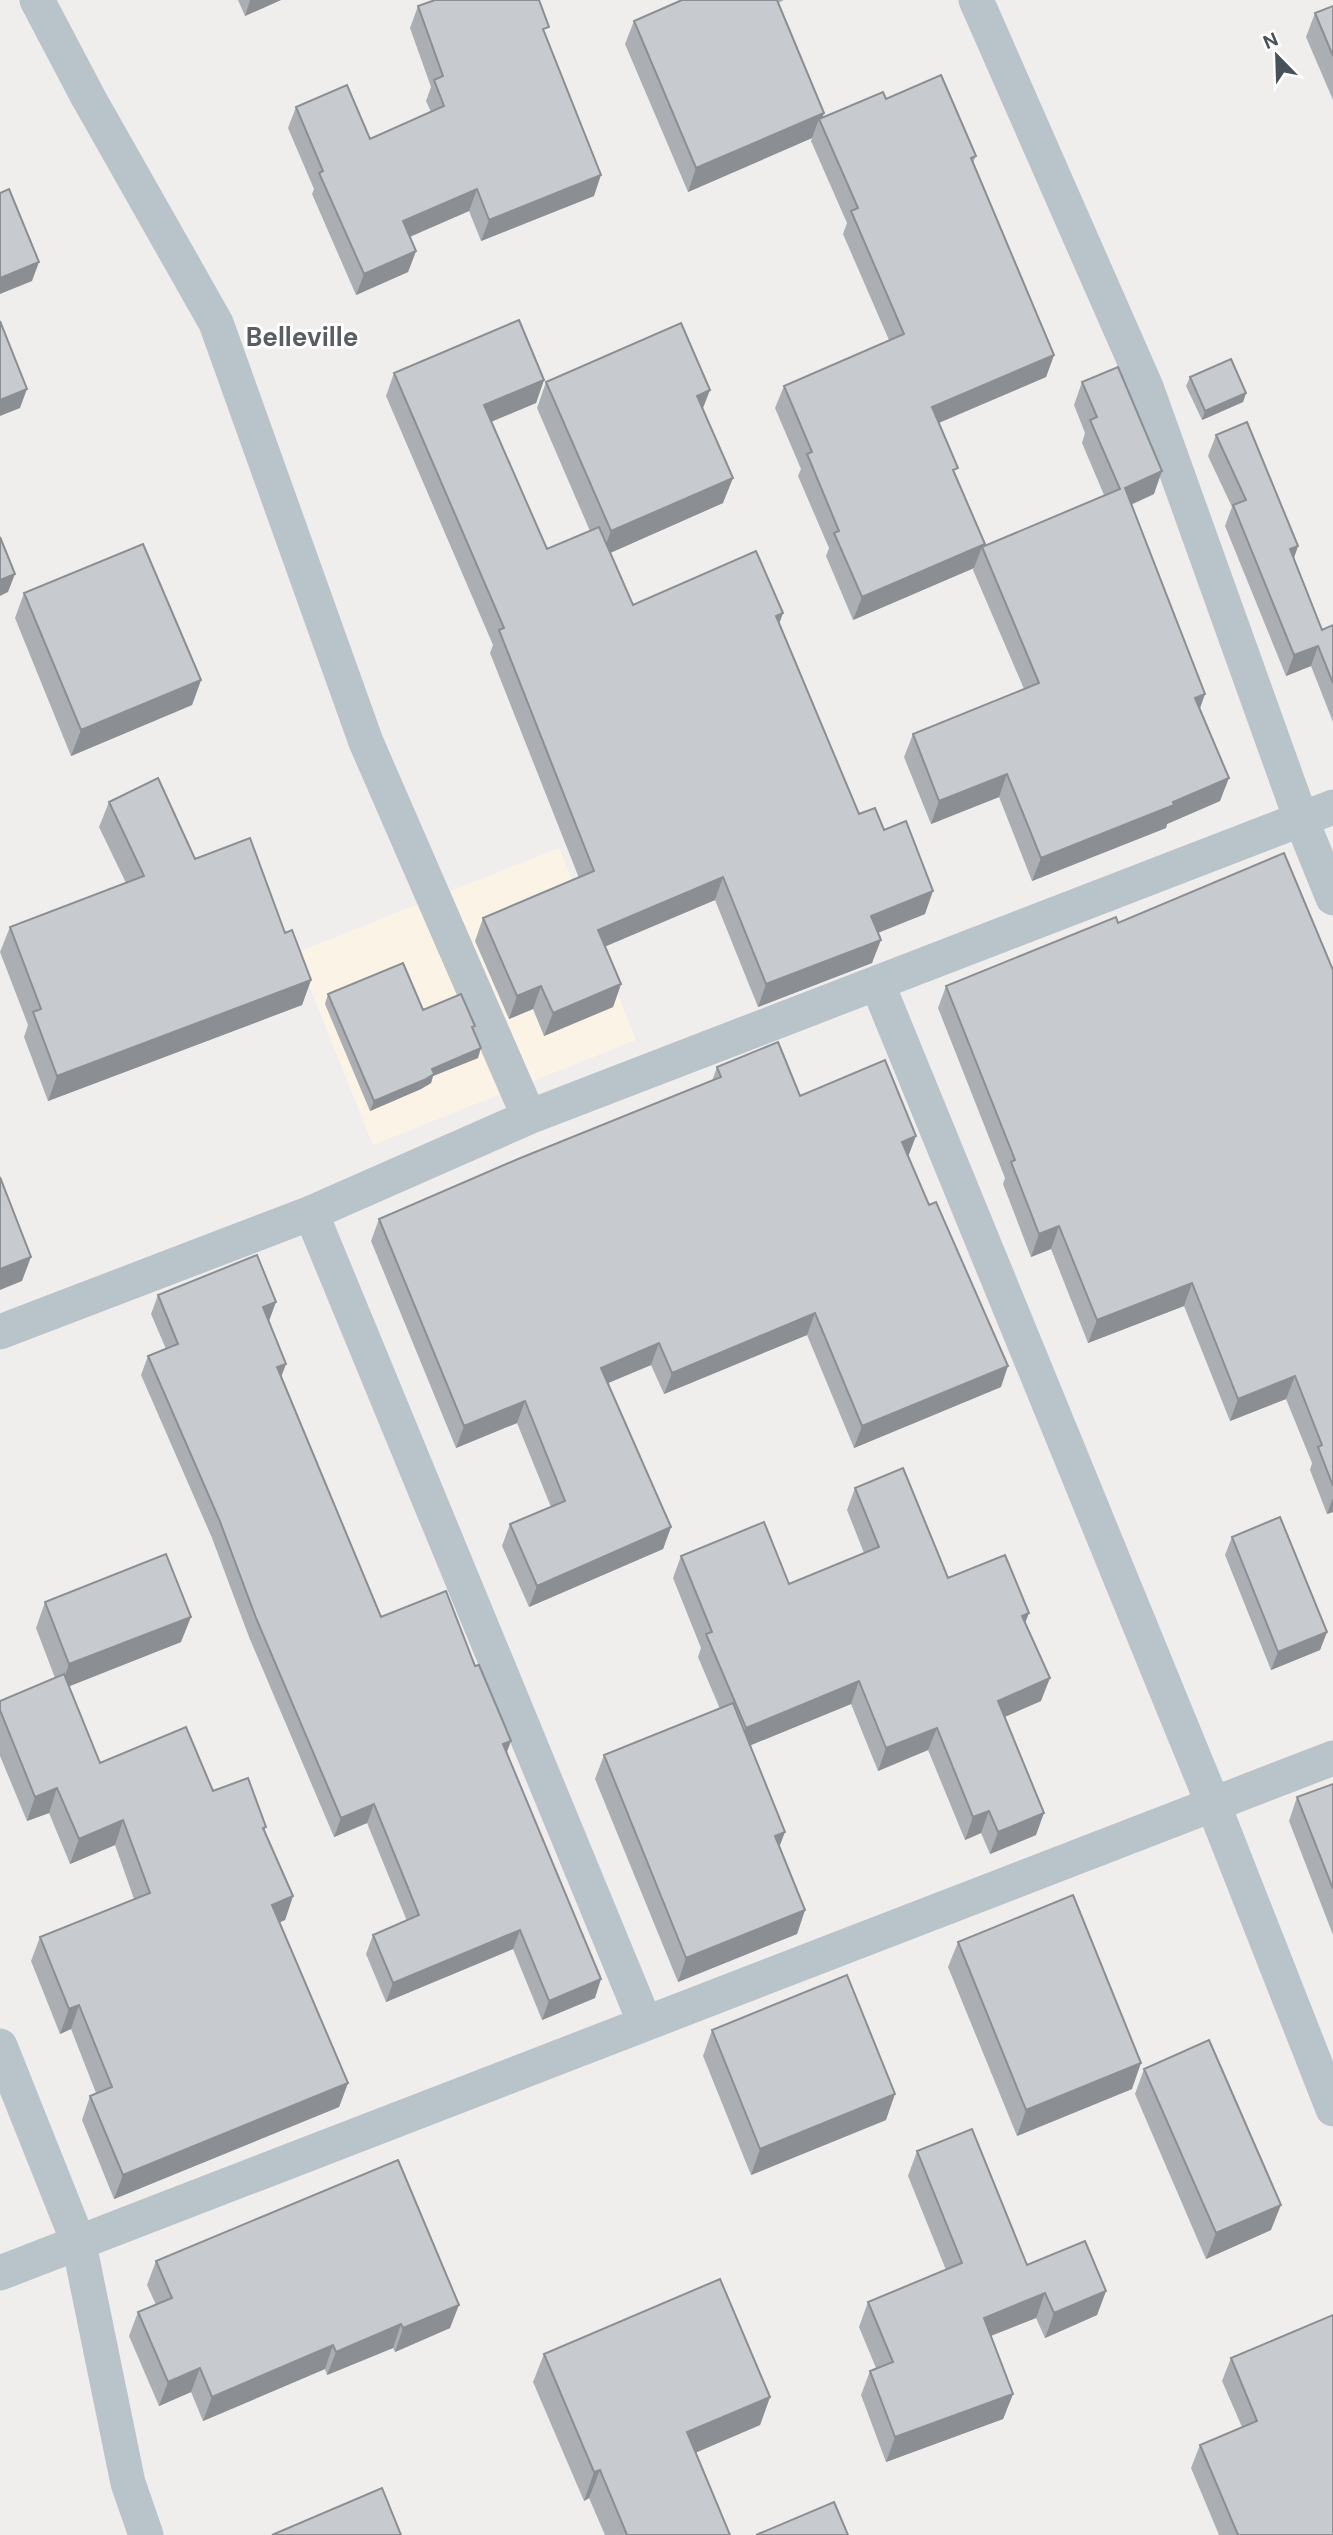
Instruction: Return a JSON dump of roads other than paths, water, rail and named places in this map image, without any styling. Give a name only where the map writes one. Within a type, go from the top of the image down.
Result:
[{"type":"street","points":[[37,0],[88,97],[216,323],[366,742],[528,1117]]},
{"type":"street","points":[[976,0],[1146,387],[1317,813],[1333,898]]},
{"type":"street","points":[[0,1332],[311,1213],[528,1117],[1317,813]]},
{"type":"street","points":[[877,983],[1213,1804],[1333,2109]]},
{"type":"street","points":[[311,1213],[645,2022]]},
{"type":"street","points":[[0,2273],[1333,1758]]},
{"type":"street","points":[[0,2046],[79,2244],[128,2483],[146,2535]]},
{"type":"district","name":"Belleville","points":[[302,337]]}]
